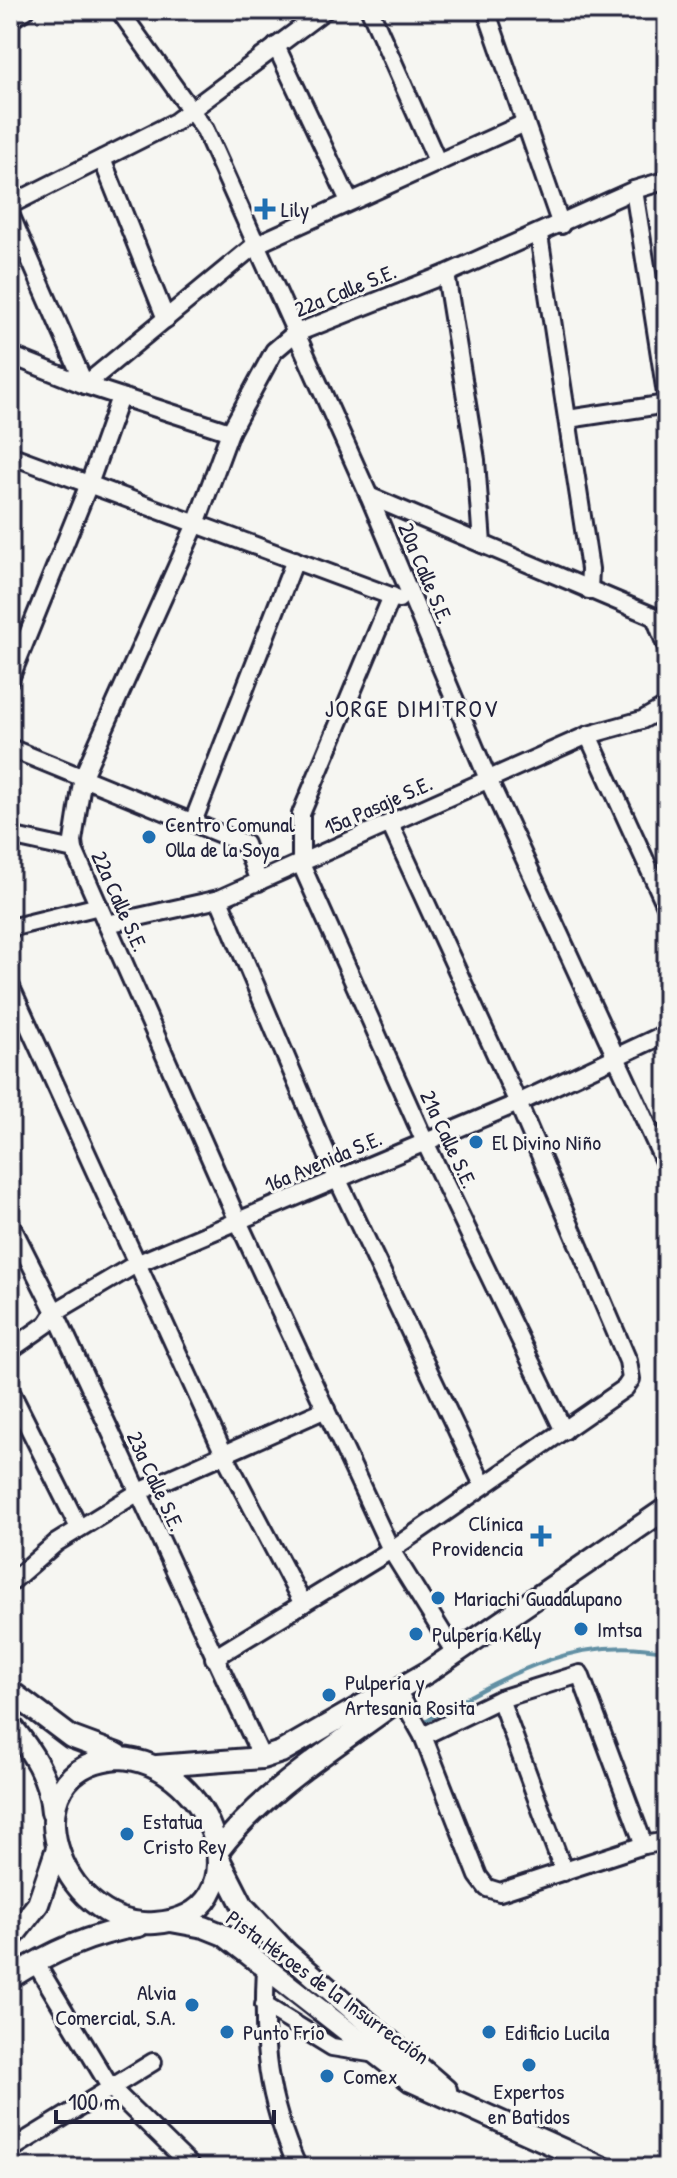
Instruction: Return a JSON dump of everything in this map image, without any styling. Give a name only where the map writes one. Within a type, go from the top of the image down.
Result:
[{"type":"main road","points":[[157,1766],[262,1758],[294,1745],[380,1695],[397,1690],[667,1508]]},
{"type":"main road","points":[[218,1855],[244,1818],[285,1783],[389,1707],[397,1690]]},
{"type":"main road","points":[[10,1691],[71,1737],[93,1748],[157,1766],[197,1800],[212,1827],[218,1855],[212,1887],[190,1912],[161,1922],[95,1935],[35,1962],[10,1978]]},
{"type":"main road","points":[[10,1724],[33,1755],[47,1782],[55,1839],[69,1876],[93,1902],[124,1919],[161,1922]]},
{"type":"main road","points":[[13,1930],[38,1904],[55,1839],[61,1793],[77,1771],[100,1760],[137,1759]]},
{"type":"main road","name":"Pista Héroes de la Insurrección","points":[[218,1855],[243,1906],[286,1952],[458,2101]]},
{"type":"main road","name":"Pista Héroes de la Insurrección","points":[[161,1922],[213,1929],[411,2081],[604,2168]]},
{"type":"street","points":[[10,20],[26,10]]},
{"type":"street","name":"20a Calle S.E.","points":[[119,10],[205,130],[369,496],[488,779],[667,1168]]},
{"type":"street","points":[[10,205],[175,122],[325,10]]},
{"type":"street","points":[[370,10],[437,161]]},
{"type":"street","points":[[486,10],[561,225]]},
{"type":"street","points":[[276,46],[349,201]]},
{"type":"street","points":[[85,385],[255,245],[525,123]]},
{"type":"street","points":[[102,159],[166,319]]},
{"type":"street","name":"22a Calle S.E.","points":[[455,1653],[391,1550],[238,1221],[74,850],[83,776],[196,524],[230,432],[274,351],[294,334],[539,235],[634,190],[667,180]]},
{"type":"street","points":[[568,419],[667,402],[634,190]]},
{"type":"street","points":[[10,214],[85,385]]},
{"type":"street","points":[[539,235],[590,569],[589,590]]},
{"type":"street","points":[[446,274],[476,460],[482,544]]},
{"type":"street","points":[[10,355],[85,385],[230,432]]},
{"type":"street","points":[[10,679],[89,484],[120,397]]},
{"type":"street","points":[[10,455],[416,605]]},
{"type":"street","points":[[369,496],[661,618],[667,648]]},
{"type":"street","points":[[193,822],[295,560]]},
{"type":"street","points":[[301,864],[301,814],[392,596]]},
{"type":"street","name":"15a Pasaje S.E.","points":[[107,924],[219,899],[588,735],[642,720],[665,709]]},
{"type":"street","points":[[588,735],[667,908]]},
{"type":"street","points":[[10,748],[245,844],[259,882]]},
{"type":"street","points":[[214,1658],[391,1550],[625,1388],[631,1379],[628,1361],[518,1103],[390,824]]},
{"type":"street","points":[[10,836],[74,850]]},
{"type":"street","name":"21a Calle S.E.","points":[[301,864],[425,1142],[564,1431]]},
{"type":"street","points":[[219,899],[337,1178],[483,1485]]},
{"type":"street","points":[[10,928],[99,906]]},
{"type":"street","points":[[10,985],[224,1454],[303,1604]]},
{"type":"street","name":"16a Avenida S.E.","points":[[10,1350],[47,1324],[55,1312],[136,1264],[518,1103],[667,1033]]},
{"type":"street","name":"23a Calle S.E.","points":[[10,1223],[55,1312],[262,1758]]},
{"type":"street","points":[[10,1390],[79,1528]]},
{"type":"street","points":[[10,1583],[56,1543],[137,1493],[326,1409]]},
{"type":"street","points":[[423,1736],[500,1699],[580,1674],[644,1845]]},
{"type":"street","points":[[397,1690],[423,1736],[478,1876],[487,1888],[500,1892],[644,1845],[667,1841]]},
{"type":"street","points":[[500,1699],[564,1872]]},
{"type":"street","points":[[35,1962],[110,2087],[193,2168]]},
{"type":"street","points":[[266,1968],[264,2005],[269,2085],[278,2122],[298,2168]]},
{"type":"street","points":[[264,2005],[332,2047],[376,2054]]},
{"type":"street","points":[[10,2150],[153,2062]]},
{"type":"waterway","points":[[425,1721],[511,1675],[571,1654],[602,1648],[634,1647],[667,1652]]},
{"type":"place","name":"Lily","points":[[265,209]]},
{"type":"place","name":"Centro Comunal Olla de la Soya","points":[[149,837]]},
{"type":"place","name":"El Divino Niño","points":[[476,1142]]},
{"type":"place","name":"Clínica Providencia","points":[[541,1536]]},
{"type":"place","name":"Mariachi Guadalupano","points":[[438,1598]]},
{"type":"place","name":"Imtsa","points":[[581,1629]]},
{"type":"place","name":"Pulpería Kelly","points":[[416,1634]]},
{"type":"place","name":"Pulpería y Artesania Rosita","points":[[329,1695]]},
{"type":"place","name":"Estatua Cristo Rey","points":[[127,1834]]},
{"type":"place","name":"Alvia Comercial, S.A.","points":[[192,2005]]},
{"type":"place","name":"Punto Frío","points":[[227,2032]]},
{"type":"place","name":"Edificio Lucila","points":[[489,2032]]},
{"type":"place","name":"Expertos en Batidos","points":[[529,2065]]},
{"type":"place","name":"Comex","points":[[327,2076]]},
{"type":"district","name":"JORGE DIMITROV","points":[[412,708]]}]
